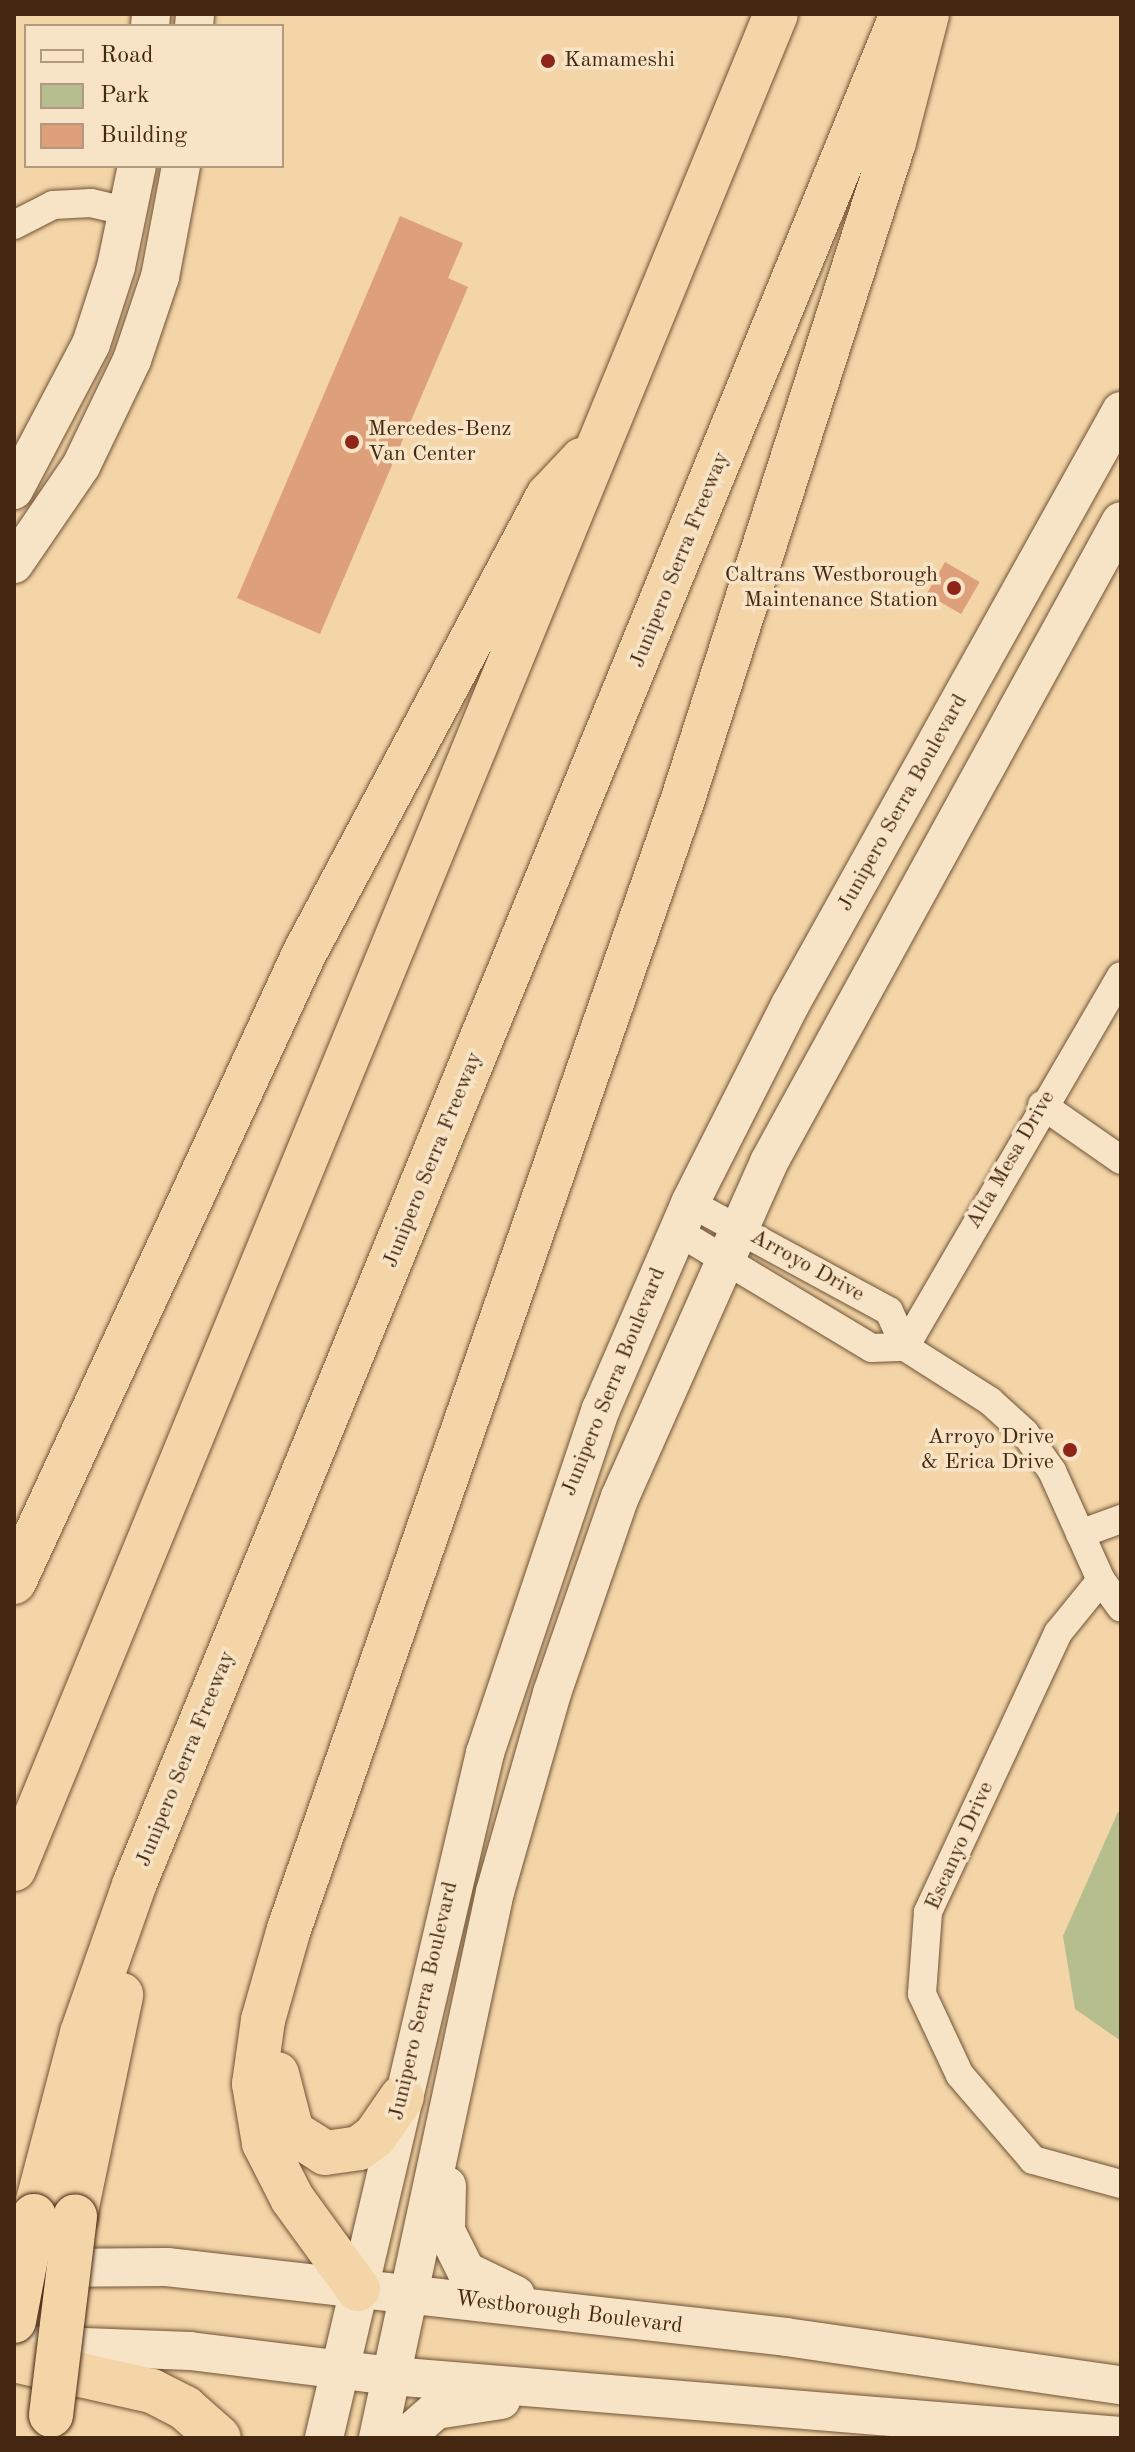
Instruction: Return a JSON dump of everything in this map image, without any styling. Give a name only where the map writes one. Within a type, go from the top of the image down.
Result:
[{"type":"highway","points":[[14,1869],[776,14]]},
{"type":"highway","name":"Junipero Serra Freeway","points":[[14,2321],[54,2216],[82,2033],[154,1837],[902,14]]},
{"type":"highway","points":[[358,2289],[274,2169],[257,2116],[256,2053],[289,1929],[682,802],[894,142],[927,14]]},
{"type":"highway","points":[[14,1582],[305,952],[548,496],[605,435]]},
{"type":"highway","points":[[289,1929],[276,2053],[283,2112],[292,2132],[325,2153],[359,2148],[375,2136],[402,2097]]},
{"type":"highway","points":[[51,2426],[54,2216]]},
{"type":"highway","points":[[14,2360],[152,2391],[185,2408],[219,2438]]},
{"type":"main road","points":[[14,490],[80,371],[129,212],[137,168]]},
{"type":"main road","points":[[14,564],[81,466],[132,360],[160,277],[181,168]]},
{"type":"main road","name":"Junipero Serra Boulevard","points":[[324,2438],[461,1841],[515,1653],[587,1445],[684,1217],[790,1005],[1121,411]]},
{"type":"main road","name":"Junipero Serra Boulevard","points":[[378,2438],[449,2095],[508,1842],[564,1656],[639,1450],[730,1242],[1121,521]]},
{"type":"main road","points":[[449,2095],[446,2231],[455,2254],[466,2271],[485,2283],[568,2313]]},
{"type":"main road","name":"Westborough Boulevard","points":[[14,2268],[167,2267],[568,2313],[1121,2385]]},
{"type":"main road","points":[[14,2345],[156,2348],[392,2376],[1121,2436]]},
{"type":"main road","points":[[404,2438],[436,2410],[564,2391]]},
{"type":"street","points":[[14,225],[53,205],[91,203],[129,212]]},
{"type":"street","name":"Alta Mesa Drive","points":[[905,1347],[1042,1105],[1121,976]]},
{"type":"street","points":[[1042,1105],[1121,1160]]},
{"type":"street","name":"Arroyo Drive","points":[[684,1217],[730,1242],[889,1311],[905,1347],[990,1401],[1025,1433],[1052,1471],[1101,1580],[1121,1608]]},
{"type":"street","name":"Arroyo Drive","points":[[730,1242],[872,1348],[905,1347]]},
{"type":"street","points":[[1080,1534],[1121,1519]]},
{"type":"street","name":"Escanyo Drive","points":[[1101,1580],[1058,1633],[928,1912],[922,1994],[960,2075],[1033,2160],[1121,2184]]},
{"type":"green space","points":[[1118,1812],[1121,1813],[1121,2041],[1075,2009],[1063,1936]]},
{"type":"building","name":"Mercedes-Benz Van Center","points":[[400,216],[463,243],[448,278],[468,287],[320,634],[237,598]]},
{"type":"building","name":"Caltrans Westborough Maintenance Station","points":[[945,562],[980,582],[961,614],[926,594]]},
{"type":"place","name":"Kamameshi","points":[[548,61]]},
{"type":"place","name":"Mercedes-Benz Van Center","points":[[352,442]]},
{"type":"place","name":"Caltrans Westborough Maintenance Station","points":[[954,588]]},
{"type":"place","name":"Arroyo Drive & Erica Drive","points":[[1070,1450]]}]
